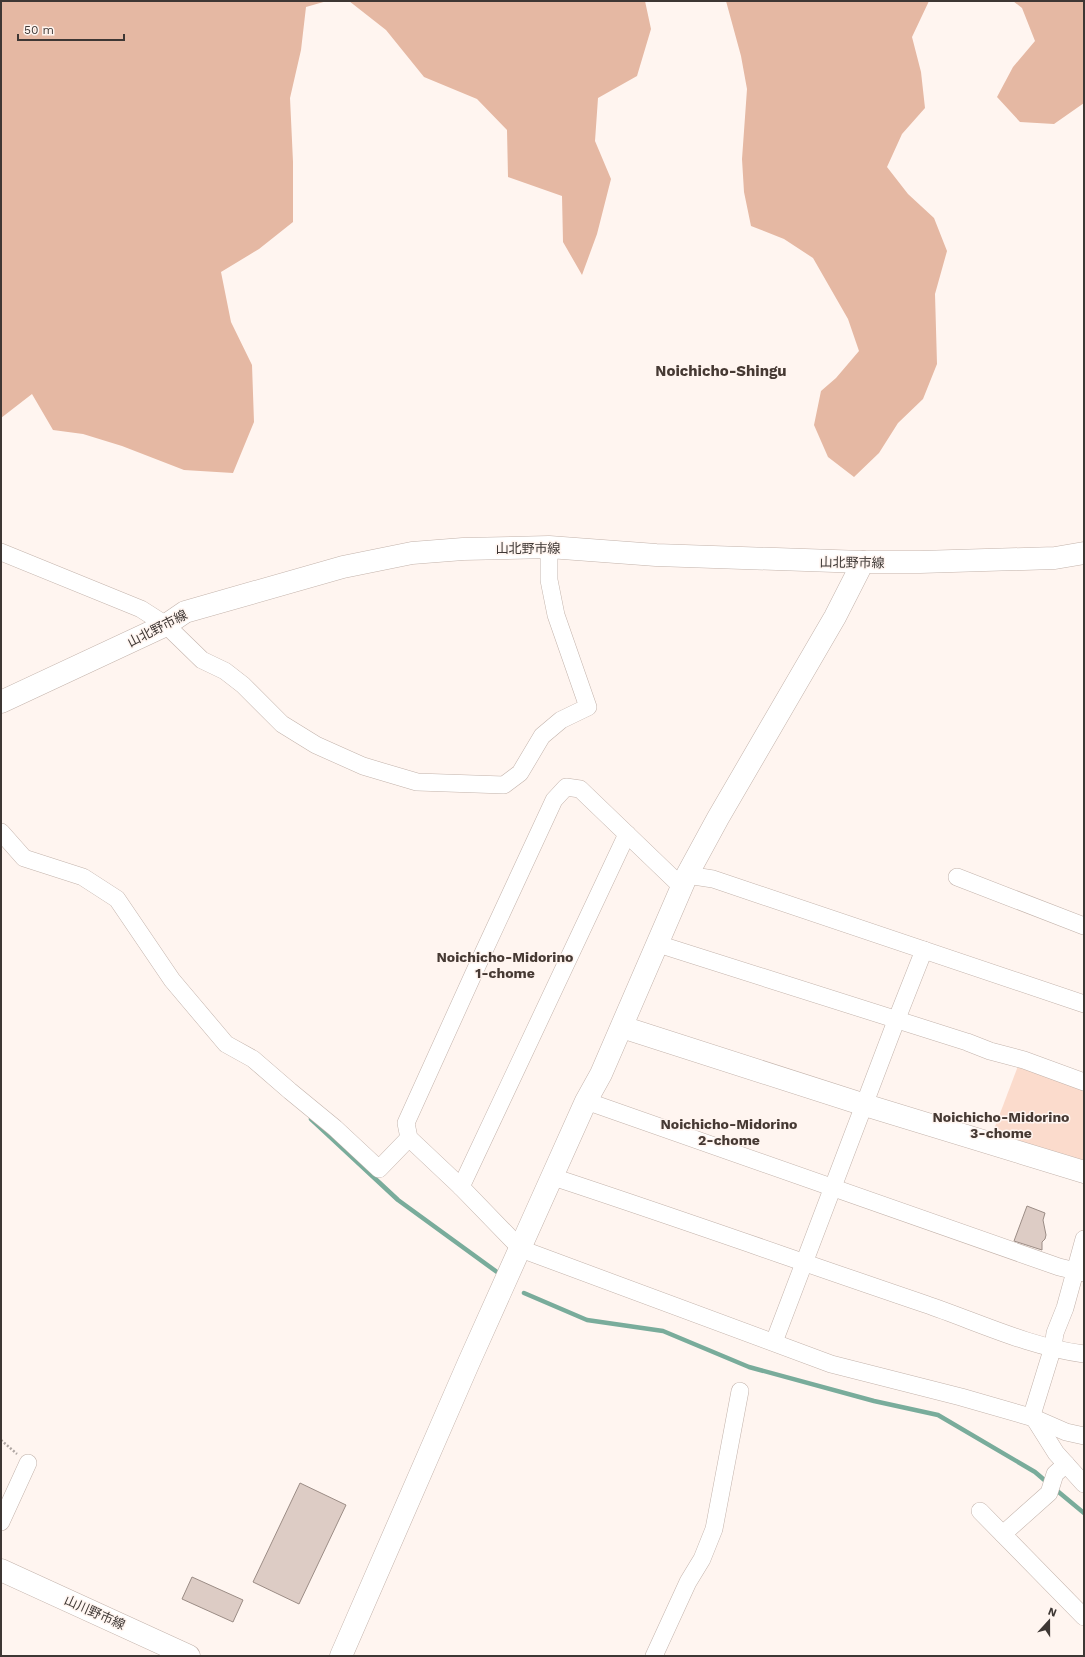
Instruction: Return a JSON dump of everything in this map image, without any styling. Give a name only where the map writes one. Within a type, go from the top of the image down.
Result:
[{"type":"street","name":"山北野市線","points":[[1,702],[166,625],[185,612],[343,566],[412,553],[463,549],[549,547],[656,555],[863,562],[920,562],[1055,558],[1084,553]]},
{"type":"street","points":[[1,552],[141,609],[166,625],[202,660],[231,676],[243,685],[282,724],[316,746],[363,766],[417,782],[504,785],[520,773],[542,736],[561,720],[588,707],[556,615],[549,580],[549,547]]},
{"type":"street","points":[[341,1656],[469,1362],[521,1249],[586,1101],[601,1074],[685,881],[718,818],[835,617],[863,562]]},
{"type":"street","points":[[1084,1004],[713,879],[685,881],[627,834],[580,788],[566,787],[554,800],[406,1123],[409,1138],[521,1249],[831,1364],[961,1397],[1034,1418],[1066,1432],[1084,1436]]},
{"type":"street","points":[[1,832],[24,858],[83,877],[117,900],[172,980],[226,1044],[254,1059],[335,1128],[379,1169],[409,1138]]},
{"type":"street","points":[[460,1187],[627,834]]},
{"type":"street","points":[[957,877],[1084,926]]},
{"type":"street","points":[[658,944],[896,1021],[967,1042],[990,1051],[1024,1060],[1084,1082]]},
{"type":"street","points":[[774,1342],[924,950]]},
{"type":"street","points":[[622,1027],[865,1106],[1084,1172]]},
{"type":"street","points":[[586,1101],[833,1189],[1079,1272]]},
{"type":"street","points":[[553,1177],[676,1217],[1040,1346],[1053,1347],[1084,1354]]},
{"type":"street","points":[[1002,1534],[1049,1493],[1060,1469],[1056,1453],[1032,1415],[1053,1347],[1055,1333],[1079,1272],[1084,1239]]},
{"type":"street","points":[[654,1656],[688,1582],[702,1559],[714,1529],[740,1391]]},
{"type":"street","points":[[1,1522],[28,1463]]},
{"type":"street","points":[[1060,1469],[1084,1484]]},
{"type":"street","points":[[980,1511],[1084,1617]]},
{"type":"street","name":"山川野市線","points":[[1,1570],[189,1656]]},
{"type":"path","points":[[1,1440],[28,1463]]},
{"type":"shaded area","points":[[1,1],[327,1],[306,7],[301,50],[290,98],[293,162],[293,222],[259,249],[221,272],[231,322],[252,365],[254,422],[233,473],[184,470],[122,446],[83,434],[53,430],[32,394],[1,418]]},
{"type":"shaded area","points":[[349,1],[645,1],[651,29],[637,76],[598,98],[595,141],[611,179],[597,234],[582,275],[563,242],[562,196],[508,177],[507,130],[477,99],[424,77],[386,30]]},
{"type":"shaded area","points":[[726,1],[929,1],[912,37],[921,72],[925,108],[902,134],[887,167],[908,194],[934,218],[947,251],[935,294],[937,364],[923,399],[898,423],[879,453],[854,477],[828,457],[814,425],[821,391],[836,378],[859,351],[848,319],[813,258],[784,239],[751,226],[744,192],[742,159],[747,89],[741,56]]},
{"type":"shaded area","points":[[1013,1],[1084,1],[1084,103],[1054,124],[1020,122],[997,97],[1013,67],[1035,41],[1022,8]]},
{"type":"shaded area","points":[[1018,1066],[1084,1089],[1084,1165],[993,1132]]},
{"type":"building","points":[[1027,1206],[1045,1213],[1043,1220],[1046,1235],[1042,1242],[1042,1250],[1014,1241]]},
{"type":"building","points":[[300,1483],[346,1505],[299,1604],[253,1582]]},
{"type":"building","points":[[192,1577],[243,1600],[233,1622],[182,1599]]},
{"type":"waterway","points":[[311,1119],[398,1200],[497,1272]]},
{"type":"waterway","points":[[524,1293],[587,1320],[663,1331],[749,1367],[874,1401],[938,1415],[1035,1472],[1049,1484]]},
{"type":"waterway","points":[[1055,1489],[1084,1513]]},
{"type":"district","name":"Noichicho-Shingu","points":[[721,371]]},
{"type":"district","name":"Noichicho-Midorino 1-chome","points":[[505,966]]},
{"type":"district","name":"Noichicho-Midorino 3-chome","points":[[1001,1126]]},
{"type":"district","name":"Noichicho-Midorino 2-chome","points":[[729,1132]]}]
